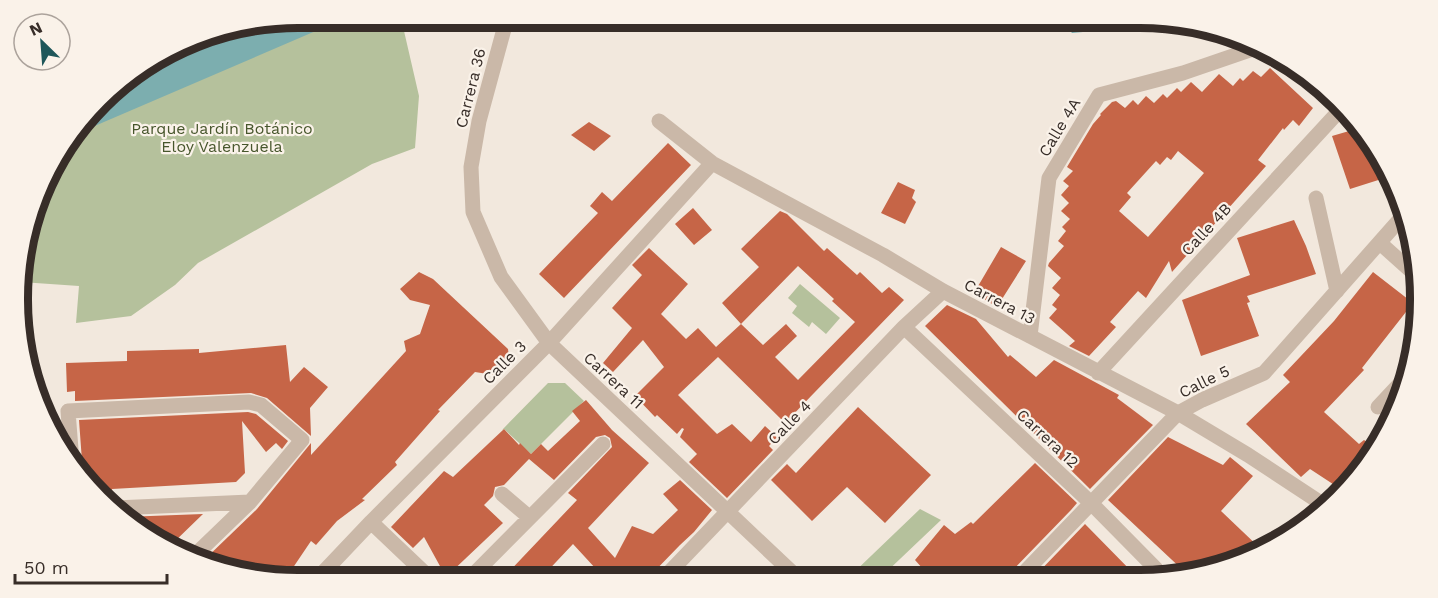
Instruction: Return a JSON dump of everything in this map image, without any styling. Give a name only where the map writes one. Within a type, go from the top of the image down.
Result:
[{"type":"street","name":"Carrera 36","points":[[471,167],[478,121],[504,28]]},
{"type":"street","name":"Calle 4A","points":[[1030,336],[1049,178],[1099,95],[1183,73],[1247,51]]},
{"type":"street","name":"Calle 4B","points":[[1098,373],[1336,114]]},
{"type":"street","name":"Carrera 13","points":[[659,121],[712,163],[883,255],[943,291],[1178,413],[1318,501]]},
{"type":"street","name":"Calle 3","points":[[325,570],[549,343],[712,163]]},
{"type":"street","name":"Carrera 11","points":[[471,167],[473,212],[501,277],[549,343],[790,570]]},
{"type":"street","points":[[1316,198],[1337,291]]},
{"type":"street","name":"Calle 5","points":[[1026,570],[1178,413],[1264,373],[1398,222]]},
{"type":"street","points":[[1380,243],[1407,268]]},
{"type":"street","name":"Calle 4","points":[[672,570],[904,327],[943,291]]},
{"type":"street","name":"Carrera 12","points":[[904,327],[1091,503],[1156,569]]},
{"type":"street","points":[[1378,407],[1393,391]]},
{"type":"street","points":[[71,443],[68,411],[249,402],[261,405],[302,440],[250,502],[199,550]]},
{"type":"street","points":[[478,570],[603,444]]},
{"type":"street","points":[[502,494],[529,517]]},
{"type":"street","points":[[127,507],[250,502]]},
{"type":"street","points":[[371,522],[421,570]]},
{"type":"green space","name":"Parque Jardín Botánico Eloy Valenzuela","points":[[299,28],[403,28],[419,96],[415,148],[372,164],[198,263],[175,285],[131,316],[76,323],[79,286],[29,283],[38,229],[56,179],[74,149],[84,134],[108,108],[134,84],[179,56],[212,43],[246,34]]},
{"type":"green space","points":[[800,284],[840,318],[826,334],[812,322],[809,327],[792,313],[797,306],[788,298]]},
{"type":"green space","points":[[548,383],[565,383],[584,401],[531,454],[504,429],[502,430]]},
{"type":"green space","points":[[920,509],[941,520],[888,570],[856,570]]},
{"type":"water","points":[[324,28],[89,128],[134,84],[178,56],[212,43],[246,34],[281,29]]},
{"type":"water","points":[[1068,28],[1099,28],[1094,31],[1072,33]]},
{"type":"building","points":[[1270,68],[1313,108],[1299,126],[1293,120],[1284,130],[1283,128],[1258,160],[1266,166],[1172,272],[1169,261],[1146,298],[1138,291],[1110,322],[1116,327],[1089,356],[1069,346],[1075,341],[1049,318],[1057,309],[1052,305],[1060,295],[1052,288],[1061,278],[1048,266],[1064,246],[1058,241],[1066,231],[1062,227],[1070,219],[1061,211],[1069,203],[1061,195],[1069,186],[1063,181],[1073,171],[1067,167],[1100,114],[1116,101],[1125,108],[1133,100],[1138,105],[1146,96],[1154,103],[1163,94],[1167,98],[1177,88],[1181,92],[1191,82],[1202,92],[1219,74],[1233,86],[1240,78],[1243,81],[1253,71],[1261,77]],"holes":[[[1178,151],[1204,173],[1148,237],[1119,211],[1131,197],[1127,193],[1156,161],[1160,165],[1167,157],[1171,160]]]},
{"type":"building","points":[[589,122],[611,136],[594,151],[571,135]]},
{"type":"building","points":[[1351,131],[1382,179],[1350,189],[1332,136]]},
{"type":"building","points":[[668,143],[691,165],[564,298],[539,274],[598,213],[590,206],[602,192],[612,201]]},
{"type":"building","points":[[898,182],[915,190],[912,198],[916,202],[905,224],[881,213]]},
{"type":"building","points":[[693,208],[712,230],[694,245],[675,224]]},
{"type":"building","points":[[780,211],[787,214],[824,251],[827,248],[857,275],[860,272],[882,293],[889,287],[904,300],[785,423],[718,357],[678,395],[717,434],[732,424],[751,442],[765,426],[777,437],[769,446],[773,450],[727,498],[689,462],[697,454],[680,437],[684,429],[682,428],[677,434],[657,415],[655,417],[635,396],[664,367],[643,340],[613,372],[603,363],[632,328],[612,308],[642,275],[632,265],[649,248],[688,284],[661,314],[686,339],[698,328],[716,347],[741,324],[722,303],[759,267],[741,249]],"holes":[[[798,266],[855,322],[798,380],[775,357],[797,336],[786,324],[763,345],[741,324]]]},
{"type":"building","points":[[1294,220],[1316,274],[1247,296],[1250,302],[1247,303],[1259,336],[1201,356],[1182,300],[1250,275],[1237,238]]},
{"type":"building","points":[[1001,247],[1026,261],[997,307],[974,293]]},
{"type":"building","points":[[419,272],[433,279],[508,349],[509,358],[504,369],[494,375],[475,372],[438,410],[440,411],[395,462],[397,465],[362,499],[365,500],[337,521],[316,545],[311,541],[292,570],[246,564],[210,554],[257,509],[311,443],[311,455],[406,351],[404,341],[420,334],[430,305],[410,300],[400,289]]},
{"type":"building","points":[[1373,272],[1410,301],[1410,307],[1362,368],[1364,370],[1324,412],[1359,444],[1364,440],[1368,443],[1354,464],[1335,485],[1310,469],[1301,477],[1246,424],[1290,382],[1283,375],[1334,321]]},
{"type":"building","points":[[947,305],[976,319],[1008,357],[1010,355],[1036,377],[1054,360],[1119,395],[1117,398],[1153,425],[1090,489],[925,326]]},
{"type":"building","points":[[286,345],[290,382],[304,367],[328,387],[310,408],[311,436],[267,398],[251,393],[75,401],[75,391],[67,392],[66,363],[127,361],[127,351],[199,349],[199,353]]},
{"type":"building","points":[[586,400],[612,430],[649,463],[588,528],[615,558],[632,526],[653,534],[678,510],[663,494],[680,480],[712,510],[694,532],[656,570],[595,570],[573,544],[548,570],[511,570],[577,500],[568,493],[612,447],[610,438],[605,435],[596,437],[554,480],[529,459],[504,485],[495,487],[493,496],[484,505],[503,523],[453,570],[442,570],[424,537],[413,548],[391,527],[444,471],[453,477],[504,429],[531,454],[541,444],[548,451],[580,421],[572,411]]},
{"type":"building","points":[[858,407],[931,475],[885,523],[847,487],[812,521],[771,480],[787,464],[796,473]]},
{"type":"building","points":[[248,412],[256,414],[288,441],[282,449],[276,443],[266,452],[242,421],[245,473],[236,482],[112,489],[113,494],[82,461],[79,420]]},
{"type":"building","points":[[1168,437],[1223,465],[1230,457],[1253,476],[1221,511],[1255,544],[1226,555],[1179,566],[1108,500]]},
{"type":"building","points":[[1035,463],[1077,503],[1013,570],[924,570],[915,560],[944,525],[955,534],[971,522],[973,524]]},
{"type":"building","points":[[203,514],[176,540],[138,516]]},
{"type":"building","points":[[1085,524],[1130,570],[1041,570]]}]
